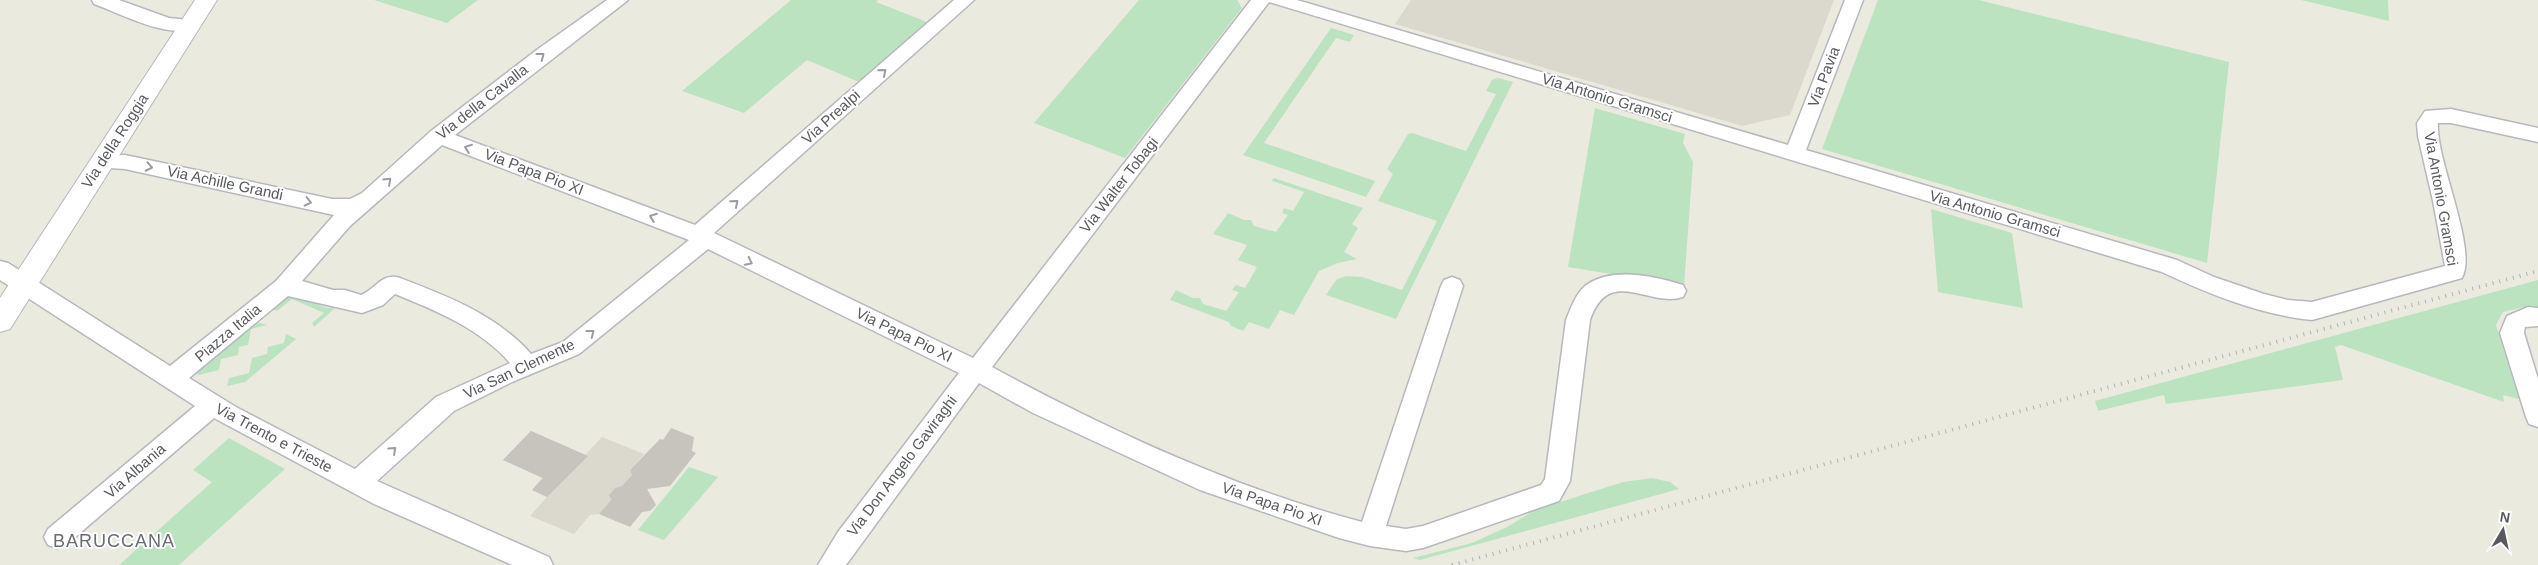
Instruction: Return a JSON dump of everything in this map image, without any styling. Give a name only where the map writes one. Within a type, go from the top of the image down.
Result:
[{"type":"street","points":[[101,0],[167,24],[190,25]]},
{"type":"street","name":"Via della Roggia","points":[[0,321],[206,0]]},
{"type":"street","name":"Via della Cavalla","points":[[291,279],[348,209],[531,63],[619,0]]},
{"type":"street","name":"Via Prealpi","points":[[702,237],[964,0]]},
{"type":"street","name":"Via Walter Tobagi","points":[[976,370],[1261,0]]},
{"type":"street","name":"Via Antonio Gramsci","points":[[1277,0],[2169,266],[2206,283],[2288,309],[2312,311],[2454,272],[2456,266],[2444,201],[2428,136],[2427,123],[2432,116],[2451,116],[2538,135]]},
{"type":"street","name":"Via Pavia","points":[[1795,153],[1854,0]]},
{"type":"street","name":"Via Papa Pio XI","points":[[438,136],[702,237],[976,370],[1042,406],[1209,482],[1340,527],[1370,535],[1406,540],[1423,538],[1550,493],[1557,480],[1578,320],[1584,302],[1593,292],[1613,283],[1632,283],[1675,290]]},
{"type":"street","name":"Via Achille Grandi","points":[[101,162],[125,162],[348,209]]},
{"type":"street","name":"Via San Clemente","points":[[357,483],[445,404],[526,366],[571,348],[702,237]]},
{"type":"street","name":"Via Trento e Trieste","points":[[0,269],[24,282],[212,405],[357,483],[416,512],[540,565]]},
{"type":"street","points":[[291,279],[306,290],[332,299],[348,300],[356,304],[367,304],[392,284],[403,288],[455,310],[510,347],[526,366]]},
{"type":"street","name":"Piazza Italia","points":[[172,378],[291,279]]},
{"type":"street","points":[[1370,535],[1452,286]]},
{"type":"street","points":[[2538,317],[2528,316],[2515,322],[2512,333],[2538,416]]},
{"type":"street","name":"Via Don Angelo Gaviraghi","points":[[831,565],[852,532],[976,370]]},
{"type":"street","name":"Via Albania","points":[[57,537],[212,405]]},
{"type":"shaded area","points":[[1411,0],[1834,0],[1790,115],[1742,126],[1395,24]]},
{"type":"shaded area","points":[[531,431],[585,455],[602,437],[644,454],[630,470],[632,475],[622,486],[615,488],[609,495],[611,500],[599,514],[590,515],[574,534],[530,516],[547,497],[532,490],[542,478],[503,460]]},
{"type":"green space","points":[[374,0],[478,0],[447,23]]},
{"type":"green space","points":[[791,0],[878,0],[876,2],[927,22],[859,82],[807,60],[744,113],[682,91]]},
{"type":"green space","points":[[1139,0],[1237,0],[1242,8],[1125,158],[1034,123]]},
{"type":"green space","points":[[1878,0],[1979,0],[2229,62],[2207,263],[1822,149]]},
{"type":"green space","points":[[2301,0],[2388,0],[2389,21]]},
{"type":"green space","points":[[1331,28],[1354,35],[1350,42],[1336,38],[1264,143],[1375,181],[1366,197],[1243,155]]},
{"type":"green space","points":[[1498,78],[1513,82],[1396,319],[1326,295],[1337,279],[1346,276],[1362,277],[1402,290],[1437,221],[1378,201],[1393,174],[1387,169],[1408,134],[1412,133],[1466,151],[1496,94],[1486,91],[1492,80]]},
{"type":"green space","points":[[1595,108],[1685,134],[1683,143],[1693,162],[1684,286],[1568,267]]},
{"type":"green space","points":[[1274,178],[1363,208],[1352,224],[1358,228],[1344,252],[1357,259],[1338,263],[1319,271],[1294,315],[1280,310],[1269,329],[1249,322],[1243,331],[1231,326],[1229,322],[1170,300],[1176,290],[1193,298],[1200,298],[1203,304],[1226,311],[1239,292],[1232,290],[1236,285],[1245,288],[1257,267],[1238,260],[1247,245],[1213,234],[1228,213],[1244,220],[1251,220],[1254,226],[1276,232],[1288,215],[1282,213],[1284,208],[1293,211],[1304,192],[1272,181]]},
{"type":"green space","points":[[1931,209],[2012,233],[2023,308],[1938,292]]},
{"type":"green space","points":[[2538,280],[2538,309],[2524,307],[2503,312],[2496,325],[2519,399],[2503,395],[2504,402],[2341,345],[2335,347],[2343,380],[2166,404],[2164,395],[2098,411],[2095,401]]},
{"type":"green space","points":[[292,294],[327,308],[336,307],[314,327],[312,323],[324,313],[292,299],[277,311],[273,309]]},
{"type":"green space","points":[[256,322],[267,325],[251,329],[248,345],[239,347],[238,355],[221,359],[219,370],[199,375],[196,373]]},
{"type":"green space","points":[[286,334],[296,339],[245,382],[227,386],[229,378],[249,373],[252,358],[267,354],[268,347],[284,343]]},
{"type":"green space","points":[[229,438],[285,469],[179,565],[119,565],[212,482],[193,470]]},
{"type":"green space","points":[[689,467],[718,477],[664,540],[638,530]]},
{"type":"green space","points":[[1652,478],[1670,482],[1679,489],[1420,560],[1413,558],[1472,543],[1507,527],[1535,510],[1623,482]]},
{"type":"building","points":[[671,428],[694,437],[692,451],[696,453],[670,486],[647,489],[656,505],[650,511],[642,512],[630,527],[599,514],[611,500],[609,495],[615,488],[622,486],[632,475],[630,470],[660,439],[663,440]]},
{"type":"building","points":[[531,431],[588,456],[547,497],[532,490],[543,478],[503,460]]},
{"type":"railway","points":[[1452,565],[2538,271]]},
{"type":"district","name":"BARUCCANA","points":[[114,541]]}]
